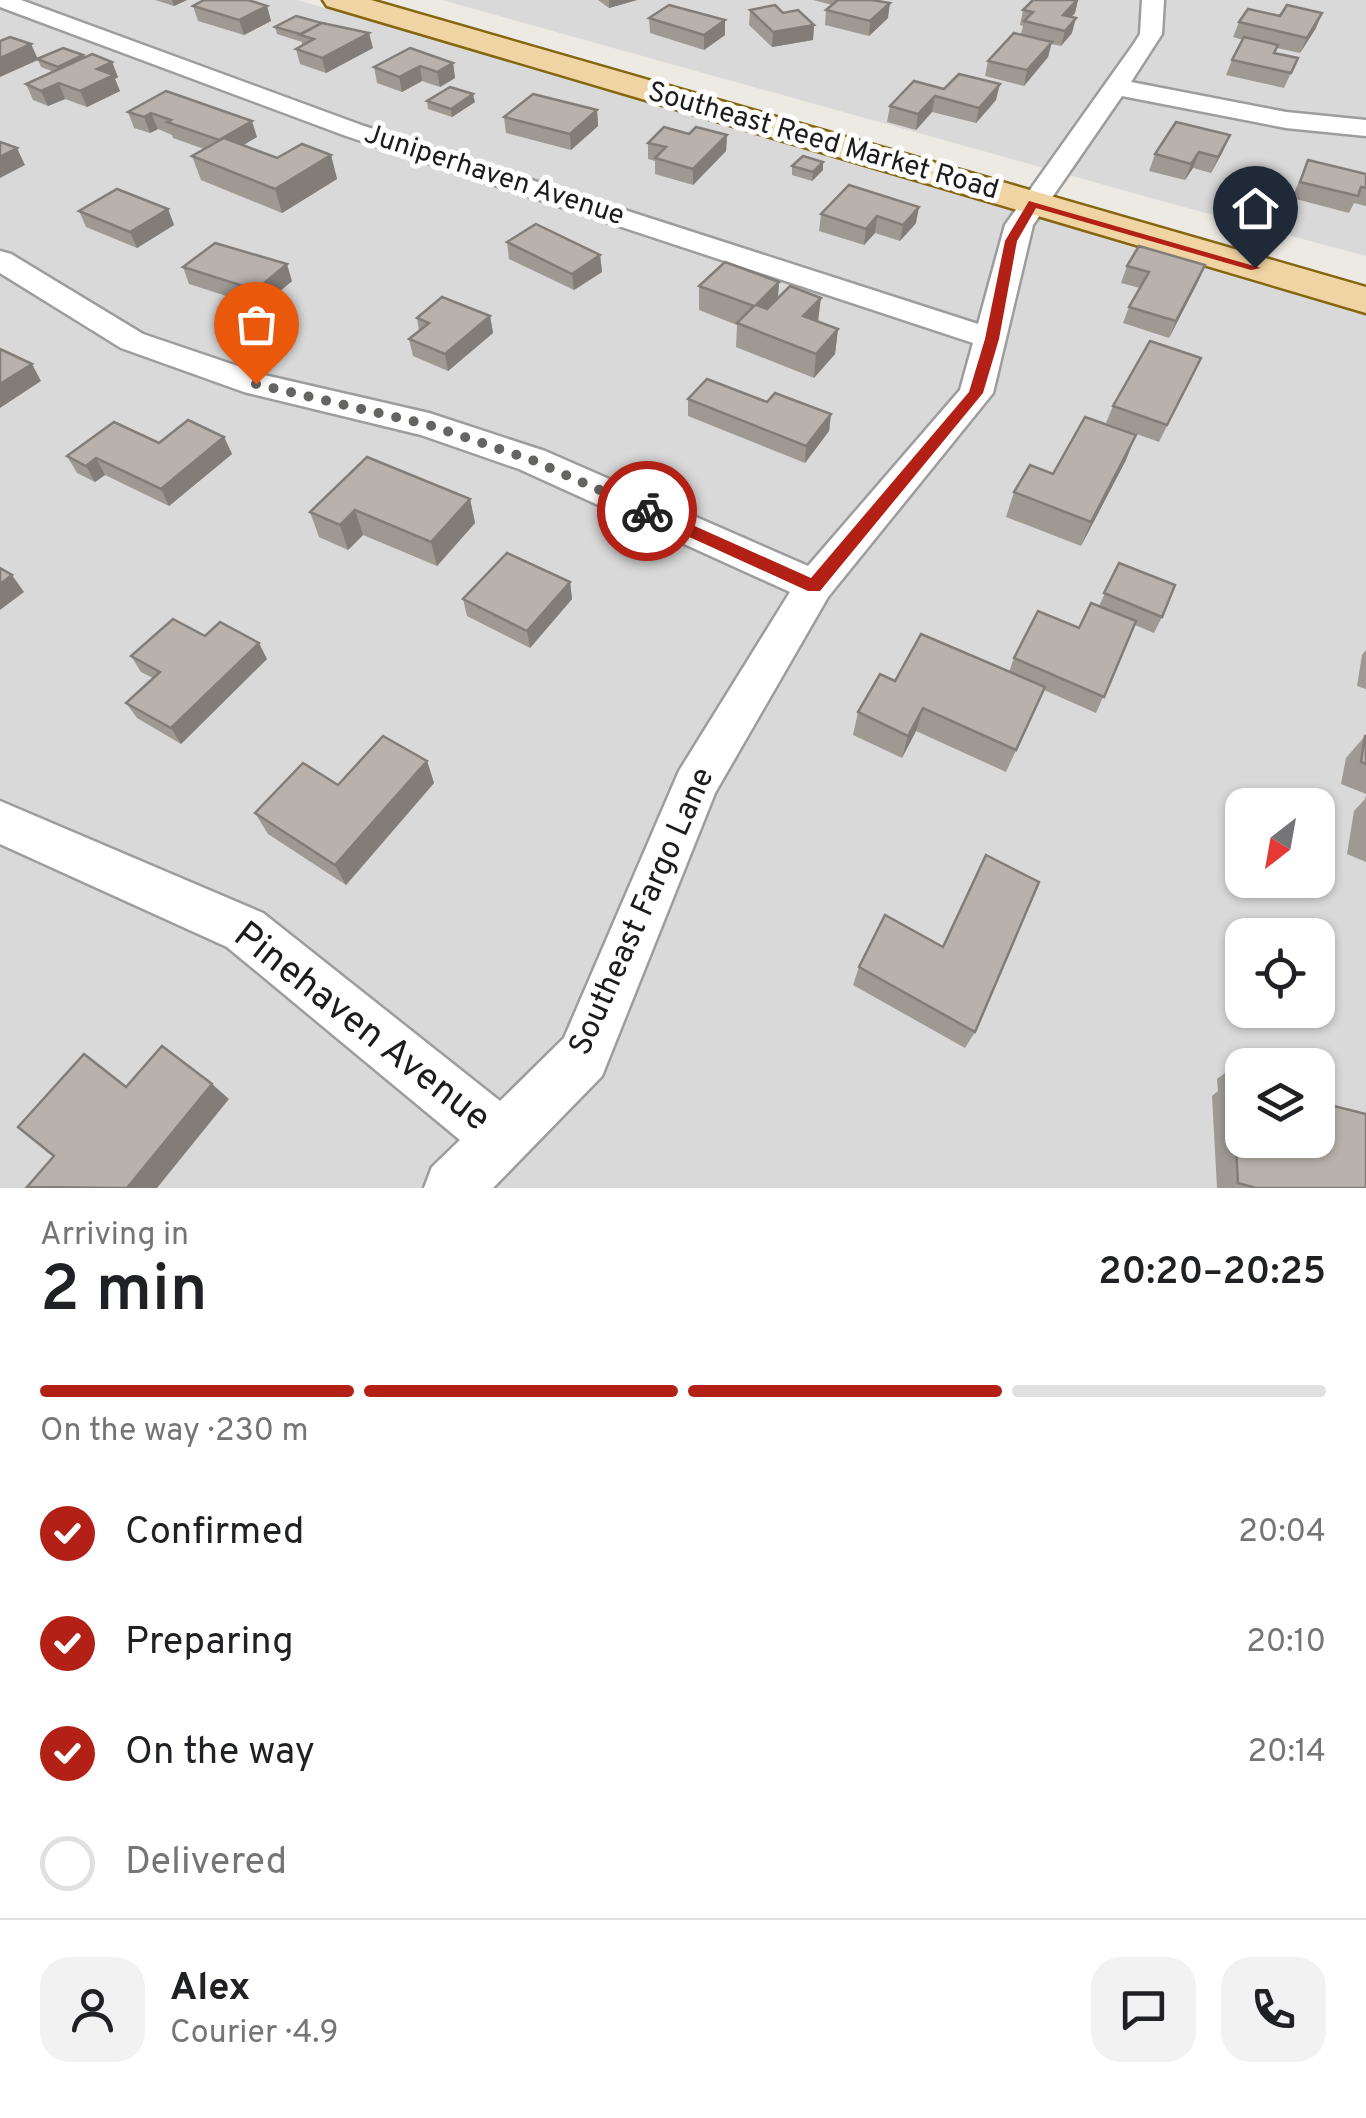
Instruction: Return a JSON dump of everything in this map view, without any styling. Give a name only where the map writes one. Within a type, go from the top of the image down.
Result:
[{"type":"main road","name":"Southeast Reed Market Road","points":[[338,0],[1037,198],[1366,284]]},
{"type":"main road","name":"Southeast Reed Market Road","points":[[378,0],[1366,300]]},
{"type":"street","name":"Juniperhaven Avenue","points":[[1,0],[355,131],[992,339]]},
{"type":"street","name":"Southeast Fargo Lane","points":[[453,1188],[583,1058],[696,785],[814,586],[976,393],[992,339],[1011,241],[1151,34],[1153,0]]},
{"type":"street","points":[[1116,87],[1257,116],[1366,128]]},
{"type":"street","points":[[0,260],[132,342],[256,384],[429,425],[532,460],[814,586]]},
{"type":"street","name":"Pinehaven Avenue","points":[[0,822],[245,930],[502,1138]]},
{"type":"shaded area","points":[[12,0],[297,0],[1366,310],[1366,1188],[0,1188],[0,5]]},
{"type":"shaded area","points":[[442,0],[1366,0],[1366,256],[1169,203]]},
{"type":"building","points":[[204,0],[248,0],[267,6],[239,20],[193,6]]},
{"type":"building","points":[[838,0],[890,3],[870,21],[826,10]]},
{"type":"building","points":[[1033,0],[1077,0],[1063,15],[1076,18],[1065,31],[1024,21],[1033,12],[1023,10]]},
{"type":"building","points":[[669,5],[725,20],[704,35],[649,18]]},
{"type":"building","points":[[775,5],[783,13],[798,10],[814,25],[773,32],[750,10]]},
{"type":"building","points":[[1287,5],[1322,13],[1307,38],[1239,22],[1248,9],[1280,16]]},
{"type":"building","points":[[296,16],[322,23],[300,34],[275,27]]},
{"type":"building","points":[[322,23],[369,33],[322,58],[296,49],[314,39],[300,35]]},
{"type":"building","points":[[1014,33],[1052,42],[1027,70],[988,61]]},
{"type":"building","points":[[10,37],[31,44],[0,58],[0,41]]},
{"type":"building","points":[[1244,37],[1278,45],[1274,53],[1298,58],[1291,73],[1232,60]]},
{"type":"building","points":[[63,48],[83,55],[58,67],[37,59]]},
{"type":"building","points":[[410,48],[453,63],[437,72],[420,66],[399,77],[374,67]]},
{"type":"building","points":[[92,54],[112,62],[97,69],[114,75],[80,91],[59,83],[41,91],[26,84]]},
{"type":"building","points":[[959,74],[1000,84],[979,108],[935,96],[918,114],[890,106],[914,81],[944,89]]},
{"type":"building","points":[[450,87],[473,94],[451,109],[427,101]]},
{"type":"building","points":[[166,91],[252,121],[219,140],[151,113],[144,117],[128,112]]},
{"type":"building","points":[[533,94],[597,110],[570,134],[504,117]]},
{"type":"building","points":[[1176,122],[1230,135],[1218,157],[1199,152],[1191,164],[1155,154]]},
{"type":"building","points":[[664,127],[689,134],[696,127],[727,135],[693,169],[655,158],[666,147],[648,143]]},
{"type":"building","points":[[224,138],[277,158],[302,144],[331,155],[275,189],[192,156]]},
{"type":"building","points":[[0,142],[17,148],[0,157]]},
{"type":"building","points":[[803,156],[823,162],[813,172],[792,166]]},
{"type":"building","points":[[1308,160],[1366,174],[1366,188],[1361,187],[1358,196],[1300,182]]},
{"type":"building","points":[[849,185],[919,207],[903,225],[877,216],[866,229],[821,214]]},
{"type":"building","points":[[117,189],[168,209],[130,232],[79,211]]},
{"type":"building","points":[[536,224],[600,255],[572,274],[507,242]]},
{"type":"building","points":[[215,243],[287,264],[256,290],[183,267]]},
{"type":"building","points":[[1139,246],[1205,265],[1176,321],[1129,307],[1149,272],[1127,266]]},
{"type":"building","points":[[725,262],[779,282],[756,305],[767,309],[790,286],[821,298],[803,316],[838,329],[816,354],[737,323],[754,306],[699,286]]},
{"type":"building","points":[[442,297],[490,316],[445,354],[409,339],[429,323],[417,318]]},
{"type":"building","points":[[1150,341],[1201,358],[1167,425],[1113,406]]},
{"type":"building","points":[[0,349],[32,364],[0,384]]},
{"type":"building","points":[[707,379],[767,402],[775,393],[831,414],[806,446],[688,399]]},
{"type":"building","points":[[1085,417],[1136,435],[1091,522],[1014,492],[1030,465],[1053,474]]},
{"type":"building","points":[[188,420],[224,437],[161,489],[96,458],[86,466],[67,456],[114,422],[159,443]]},
{"type":"building","points":[[367,457],[470,499],[431,542],[355,510],[340,525],[310,512]]},
{"type":"building","points":[[507,553],[570,582],[527,631],[463,599]]},
{"type":"building","points":[[1119,563],[1175,585],[1162,617],[1104,593]]},
{"type":"building","points":[[0,568],[12,575],[0,584]]},
{"type":"building","points":[[1091,603],[1136,621],[1104,697],[1014,658],[1038,611],[1079,628]]},
{"type":"building","points":[[173,619],[205,636],[220,622],[259,643],[171,728],[126,703],[160,672],[131,656]]},
{"type":"building","points":[[921,634],[1045,687],[1016,750],[923,708],[908,736],[858,712],[880,674],[895,681]]},
{"type":"building","points":[[383,736],[427,761],[335,865],[255,813],[303,763],[338,785]]},
{"type":"building","points":[[1366,736],[1366,764],[1361,762]]},
{"type":"building","points":[[986,855],[1039,882],[975,1032],[859,967],[885,915],[943,947]]},
{"type":"building","points":[[162,1046],[212,1084],[127,1188],[27,1187],[54,1156],[18,1127],[84,1054],[126,1087]]},
{"type":"building","points":[[1335,1106],[1366,1114],[1366,1188],[1256,1188],[1238,1183],[1237,1158],[1335,1158]]},
{"type":"way so far","points":[[256,384],[429,425],[532,460],[647,511]]},
{"type":"route","points":[[647,511],[814,586],[976,393],[992,339],[1011,241],[1033,204],[1255,268]]}]
